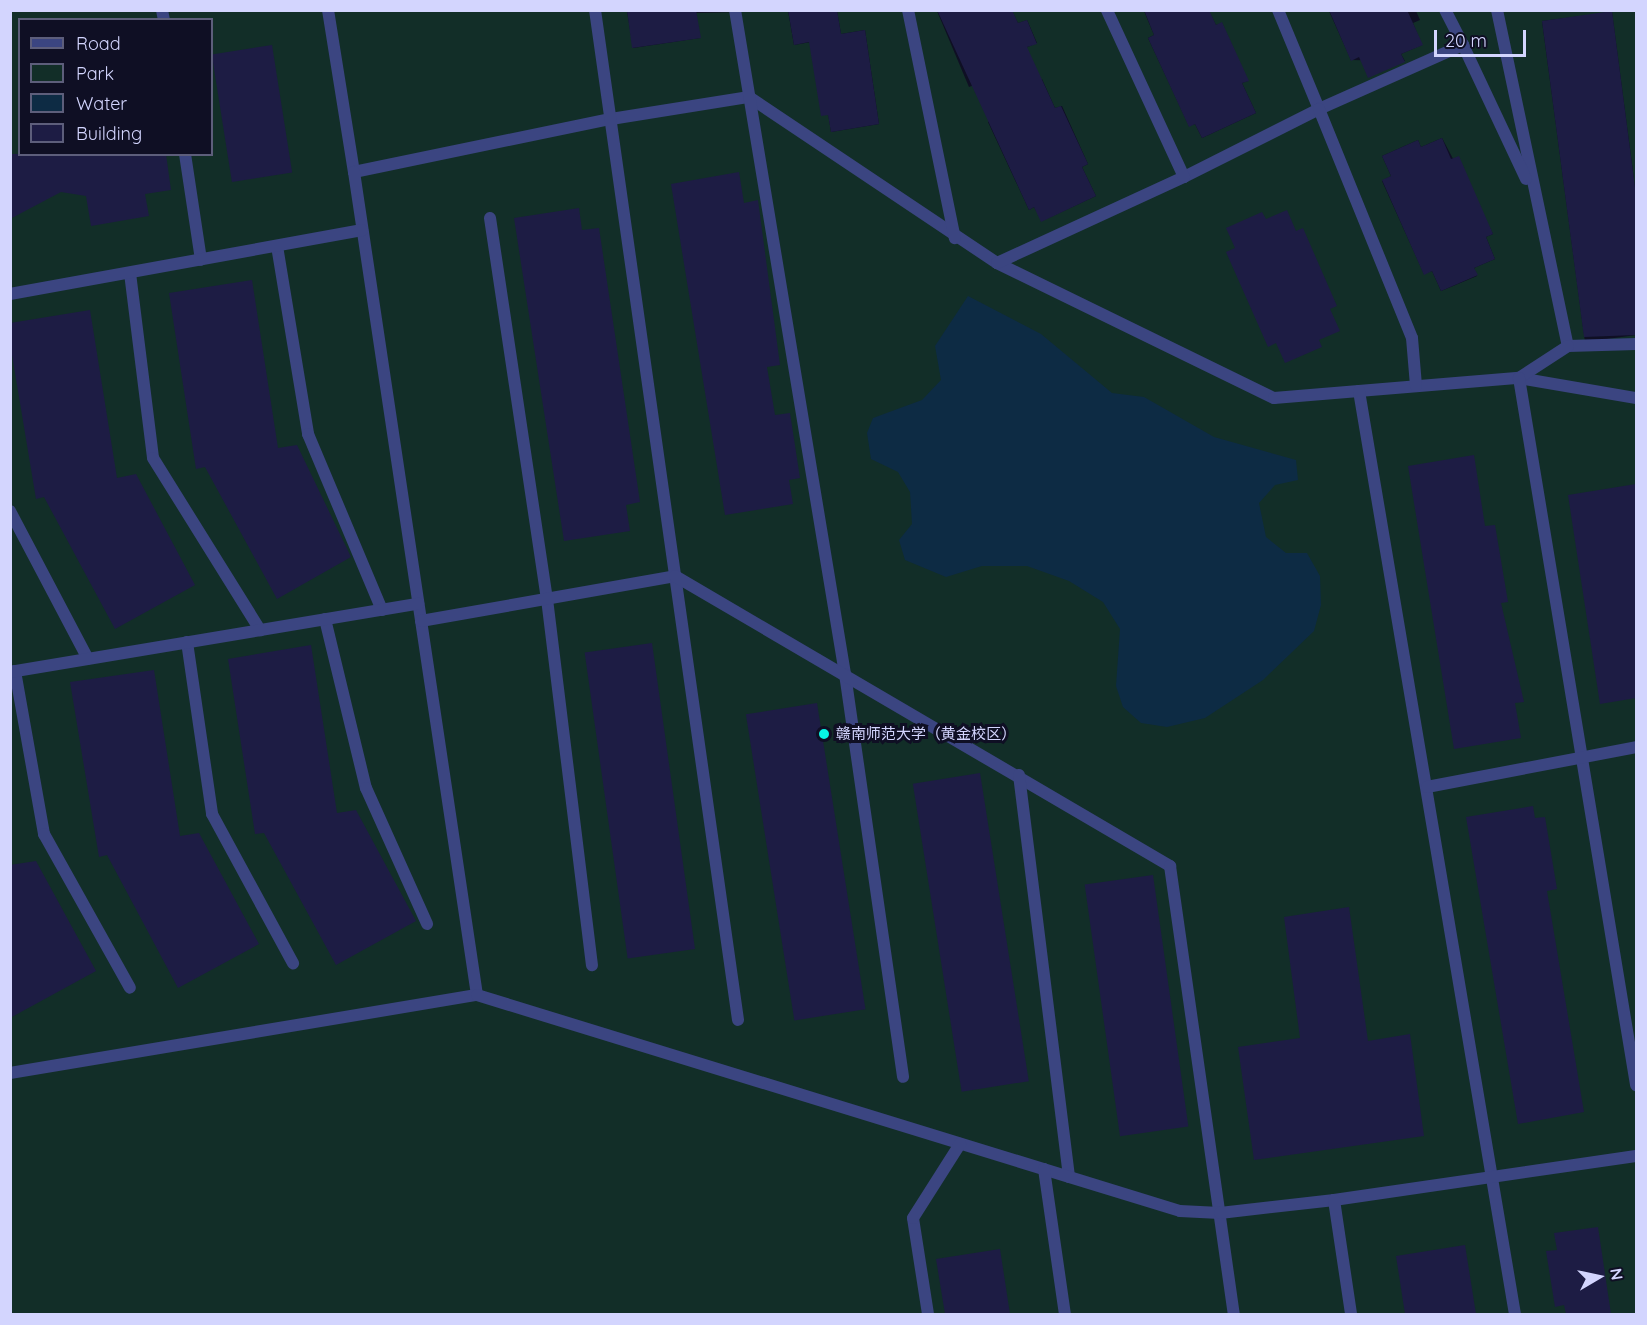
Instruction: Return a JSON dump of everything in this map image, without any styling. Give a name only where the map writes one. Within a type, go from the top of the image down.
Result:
[{"type":"street","points":[[328,10],[477,995]]},
{"type":"street","points":[[594,10],[738,1020]]},
{"type":"street","points":[[735,10],[845,674],[903,1077]]},
{"type":"street","points":[[908,10],[955,238]]},
{"type":"street","points":[[1107,10],[1184,177]]},
{"type":"street","points":[[1278,10],[1412,338],[1416,386]]},
{"type":"street","points":[[1444,10],[1534,196]]},
{"type":"street","points":[[1497,10],[1534,196],[1568,346]]},
{"type":"street","points":[[997,262],[1184,177],[1319,109],[1462,45]]},
{"type":"street","points":[[354,172],[611,119],[749,97],[955,238],[997,262],[1274,398],[1519,378],[1636,398]]},
{"type":"street","points":[[184,156],[201,260]]},
{"type":"street","points":[[490,218],[547,599],[592,965]]},
{"type":"street","points":[[10,294],[362,230]]},
{"type":"street","points":[[277,246],[308,434],[382,610]]},
{"type":"street","points":[[130,273],[153,458],[260,630]]},
{"type":"street","points":[[1519,378],[1568,346],[1636,344]]},
{"type":"street","points":[[1519,378],[1585,757],[1636,1085]]},
{"type":"street","points":[[1359,391],[1427,787],[1488,1177],[1515,1314]]},
{"type":"street","points":[[10,511],[88,659]]},
{"type":"street","points":[[421,621],[675,576],[1170,866],[1234,1314]]},
{"type":"street","points":[[130,988],[44,834],[13,671],[418,604]]},
{"type":"street","points":[[326,620],[366,788],[428,924]]},
{"type":"street","points":[[187,642],[212,814],[293,963]]},
{"type":"street","points":[[1427,787],[1636,747]]},
{"type":"street","points":[[1019,776],[1068,1177]]},
{"type":"street","points":[[10,1073],[477,995],[1180,1211],[1220,1212],[1334,1200],[1636,1156]]},
{"type":"street","points":[[928,1314],[913,1218],[960,1144]]},
{"type":"street","points":[[1044,1169],[1065,1314]]},
{"type":"street","points":[[1334,1200],[1351,1314]]},
{"type":"green space","name":"赣南师范大学（黄金校区）","points":[[10,11],[627,11],[633,48],[700,38],[696,13],[788,11],[794,45],[817,41],[831,132],[879,124],[865,30],[841,34],[837,11],[937,11],[969,87],[979,83],[994,119],[988,122],[1029,210],[1034,207],[1042,221],[1096,196],[1082,167],[1088,164],[1062,106],[1055,108],[1042,79],[1022,88],[1025,48],[1037,43],[1027,20],[1018,23],[1012,11],[1144,11],[1154,35],[1148,38],[1189,126],[1195,124],[1202,138],[1256,113],[1242,83],[1248,81],[1222,23],[1216,25],[1209,11],[1329,11],[1351,60],[1405,61],[1401,54],[1422,45],[1413,23],[1420,20],[1416,11],[1636,11],[1636,195],[1612,12],[1542,21],[1585,342],[1636,335],[1636,1314],[11,1314]],"holes":[[[1442,138],[1493,234],[1486,237],[1495,259],[1474,268],[1477,276],[1441,291],[1432,271],[1424,274],[1382,181],[1391,176],[1382,156],[1418,140],[1421,147]]]},
{"type":"water","points":[[968,296],[1041,334],[1112,393],[1144,397],[1214,437],[1296,460],[1298,480],[1275,485],[1259,503],[1266,537],[1286,553],[1307,553],[1320,576],[1321,605],[1314,631],[1263,680],[1205,718],[1167,727],[1141,723],[1123,707],[1116,686],[1120,629],[1103,602],[1069,581],[1027,566],[982,566],[946,577],[905,560],[899,540],[912,524],[910,492],[898,472],[871,459],[867,433],[873,418],[922,400],[941,380],[935,346]]},
{"type":"building","points":[[627,10],[696,10],[701,38],[632,48]]},
{"type":"building","points":[[788,10],[837,10],[841,34],[865,30],[879,124],[831,132],[828,115],[821,116],[809,42],[794,45]]},
{"type":"building","points":[[937,10],[1012,10],[1018,23],[1027,20],[1037,44],[1027,47],[1055,108],[1061,106],[1088,164],[1082,167],[1096,196],[1041,222],[1034,207],[1029,210]]},
{"type":"building","points":[[1144,10],[1209,10],[1216,25],[1222,22],[1249,81],[1242,83],[1256,113],[1202,138],[1195,124],[1189,127],[1148,38],[1154,35]]},
{"type":"building","points":[[1329,10],[1407,10],[1423,45],[1401,54],[1405,62],[1368,78],[1359,57],[1351,61]]},
{"type":"building","points":[[1612,11],[1636,195],[1636,335],[1584,337],[1542,21]]},
{"type":"building","points":[[272,45],[292,172],[232,182],[213,54]]},
{"type":"building","points":[[1442,138],[1451,159],[1459,156],[1493,234],[1486,237],[1495,259],[1474,268],[1478,275],[1441,291],[1432,271],[1424,275],[1382,180],[1391,176],[1382,156],[1418,140],[1421,147]]},
{"type":"building","points":[[10,154],[18,154],[18,156],[166,156],[171,190],[145,194],[149,216],[91,226],[86,196],[61,192],[10,219]]},
{"type":"building","points":[[739,172],[744,203],[758,200],[780,365],[767,367],[775,415],[790,413],[800,478],[789,480],[793,504],[725,515],[671,184]]},
{"type":"building","points":[[579,208],[582,230],[599,228],[640,502],[626,505],[630,531],[564,541],[514,218]]},
{"type":"building","points":[[1287,210],[1296,231],[1303,228],[1337,306],[1330,309],[1340,331],[1319,340],[1322,347],[1285,363],[1276,343],[1268,347],[1226,252],[1235,248],[1226,228],[1262,212],[1266,219]]},
{"type":"building","points":[[252,280],[278,448],[297,445],[351,557],[277,599],[205,467],[196,469],[169,293]]},
{"type":"building","points":[[90,310],[117,478],[136,474],[195,585],[115,629],[44,497],[36,499],[10,343],[10,323]]},
{"type":"building","points":[[1474,455],[1485,526],[1495,525],[1508,602],[1501,603],[1524,702],[1515,703],[1521,738],[1454,749],[1408,466]]},
{"type":"building","points":[[1636,484],[1636,698],[1600,704],[1568,495]]},
{"type":"building","points":[[652,643],[695,949],[628,958],[585,652]]},
{"type":"building","points":[[311,645],[337,813],[356,810],[416,921],[336,965],[264,833],[255,834],[228,659]]},
{"type":"building","points":[[154,670],[180,836],[199,833],[259,944],[178,988],[107,855],[99,857],[70,682]]},
{"type":"building","points":[[817,703],[865,1009],[794,1020],[746,714]]},
{"type":"building","points":[[980,773],[1029,1081],[962,1092],[913,784]]},
{"type":"building","points":[[1533,806],[1535,818],[1545,817],[1557,889],[1547,891],[1584,1112],[1518,1124],[1466,817]]},
{"type":"building","points":[[36,861],[96,971],[10,1018],[10,865]]},
{"type":"building","points":[[1153,875],[1188,1127],[1120,1136],[1085,885]]},
{"type":"building","points":[[1349,907],[1368,1041],[1410,1034],[1424,1136],[1254,1160],[1238,1047],[1300,1038],[1284,917]]},
{"type":"building","points":[[1598,1227],[1611,1314],[1566,1314],[1564,1305],[1555,1307],[1546,1251],[1557,1250],[1554,1233]]},
{"type":"building","points":[[1465,1245],[1476,1314],[1405,1314],[1396,1256]]},
{"type":"building","points":[[1000,1249],[1010,1314],[945,1314],[936,1259]]},
{"type":"place","name":"赣南师范大学（黄金校区）","points":[[824,734]]}]
